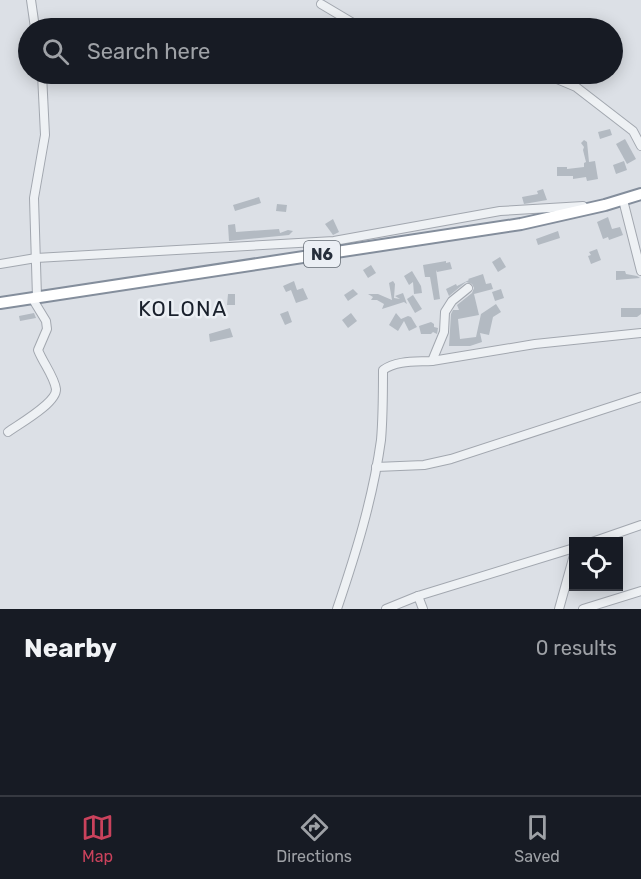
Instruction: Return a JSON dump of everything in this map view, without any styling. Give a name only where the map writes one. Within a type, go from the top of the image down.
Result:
[{"type":"highway","name":"N6","points":[[0,303],[521,224],[605,205],[641,194]]},
{"type":"street","points":[[31,0],[34,18]]},
{"type":"street","points":[[321,4],[344,18]]},
{"type":"street","points":[[8,432],[40,410],[55,393],[54,383],[38,351],[47,329],[46,321],[35,297],[34,198],[45,135],[42,84]]},
{"type":"street","points":[[569,84],[576,87],[633,131],[641,146]]},
{"type":"street","points":[[623,200],[641,271]]},
{"type":"street","points":[[0,264],[36,258],[334,241],[500,211],[605,205]]},
{"type":"street","points":[[432,361],[444,332],[445,312],[452,301],[468,288]]},
{"type":"street","points":[[337,609],[360,541],[376,467],[381,437],[383,370],[390,365],[400,363],[432,361],[535,344],[641,333]]},
{"type":"street","points":[[376,467],[424,465],[451,459],[641,398]]},
{"type":"street","points":[[606,537],[641,525]]},
{"type":"street","points":[[386,609],[418,596],[569,549]]},
{"type":"street","points":[[559,609],[569,570]]},
{"type":"street","points":[[583,609],[641,591]]},
{"type":"street","points":[[418,596],[423,609]]},
{"type":"building","points":[[610,129],[612,135],[600,139],[598,132]]},
{"type":"building","points":[[625,139],[636,159],[627,164],[616,144]]},
{"type":"building","points":[[584,140],[587,142],[589,162],[595,161],[598,179],[587,181],[586,177],[573,179],[573,176],[557,176],[557,167],[567,167],[567,169],[584,167],[586,162],[584,147],[581,143]]},
{"type":"building","points":[[624,161],[627,170],[616,174],[613,165]]},
{"type":"building","points":[[543,189],[547,200],[524,204],[522,197],[538,194],[537,191]]},
{"type":"building","points":[[259,197],[261,203],[235,211],[233,205]]},
{"type":"building","points":[[277,204],[287,205],[286,212],[276,211]]},
{"type":"building","points":[[608,217],[612,229],[620,227],[623,235],[609,240],[608,237],[603,239],[597,222]]},
{"type":"building","points":[[333,219],[339,232],[333,235],[325,224]]},
{"type":"building","points":[[235,224],[236,232],[279,229],[280,233],[293,231],[289,235],[229,241],[228,225]]},
{"type":"building","points":[[558,231],[560,238],[538,245],[536,239]]},
{"type":"building","points":[[597,249],[601,260],[591,264],[589,252]]},
{"type":"building","points":[[500,257],[506,267],[498,272],[492,262]]},
{"type":"building","points":[[446,261],[446,263],[450,262],[452,269],[437,272],[436,270],[440,299],[434,300],[430,277],[425,277],[423,265]]},
{"type":"building","points":[[371,265],[376,273],[368,278],[363,270]]},
{"type":"building","points":[[412,271],[421,286],[422,293],[414,294],[413,282],[409,285],[404,276]]},
{"type":"building","points":[[616,271],[625,271],[626,274],[640,278],[616,280]]},
{"type":"building","points":[[483,274],[486,284],[491,283],[493,289],[474,294],[479,315],[458,319],[460,339],[476,337],[481,314],[496,304],[501,312],[493,317],[489,335],[480,333],[482,342],[470,346],[449,346],[451,314],[453,310],[459,310],[457,305],[472,293],[474,288],[472,284],[466,282],[449,296],[446,289]]},
{"type":"building","points":[[294,281],[297,290],[303,288],[308,299],[296,303],[291,290],[286,292],[283,286]]},
{"type":"building","points":[[393,281],[395,284],[394,298],[400,299],[395,296],[403,293],[407,304],[404,302],[382,309],[384,304],[371,300],[373,297],[368,294],[378,294],[392,300],[389,283]]},
{"type":"building","points":[[353,289],[358,294],[348,301],[344,295]]},
{"type":"building","points":[[501,289],[504,298],[495,301],[492,292]]},
{"type":"building","points":[[228,294],[235,294],[235,305],[227,305]]},
{"type":"building","points":[[413,295],[422,309],[415,313],[407,299]]},
{"type":"building","points":[[621,308],[641,308],[641,314],[637,317],[621,317]]},
{"type":"building","points":[[288,311],[292,322],[285,325],[280,314]]},
{"type":"building","points":[[34,313],[36,318],[20,321],[19,316]]},
{"type":"building","points":[[351,313],[357,321],[348,328],[342,320]]},
{"type":"building","points":[[396,313],[401,319],[411,317],[417,327],[409,331],[404,321],[398,331],[389,325]]},
{"type":"building","points":[[431,322],[434,327],[438,328],[437,334],[433,332],[421,334],[419,326]]},
{"type":"building","points":[[230,328],[233,337],[210,342],[209,334]]},
{"type":"district","name":"KOLONA","points":[[183,308]]}]
